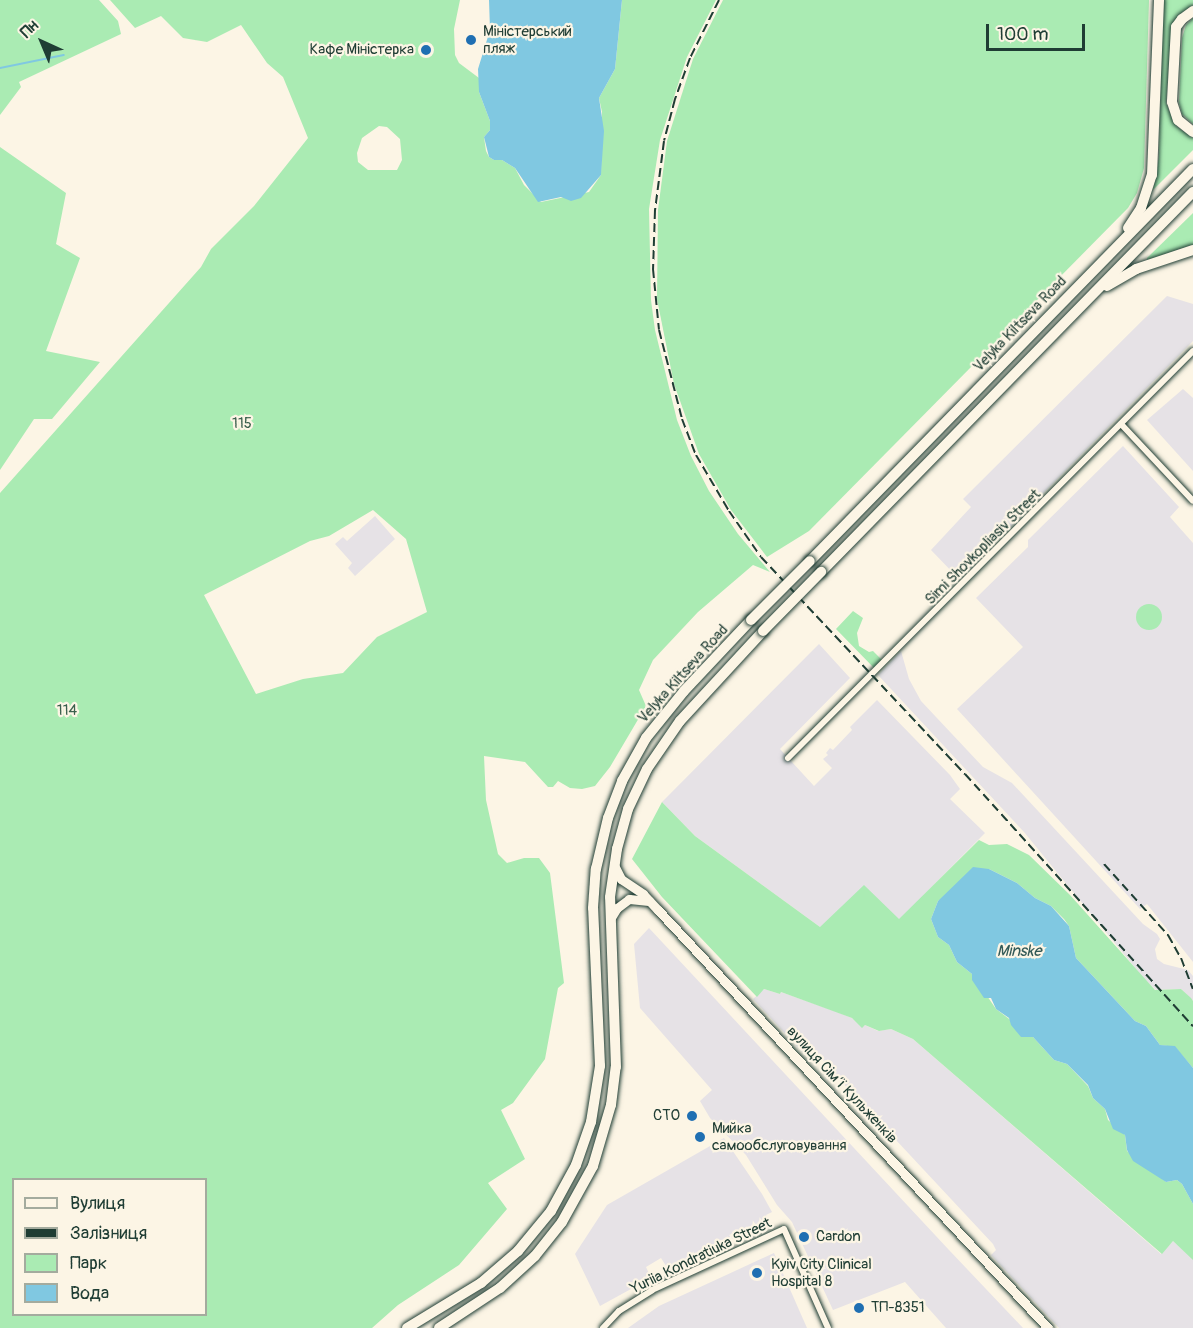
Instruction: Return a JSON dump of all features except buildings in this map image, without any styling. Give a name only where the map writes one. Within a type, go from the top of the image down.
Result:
[{"type":"main road","points":[[1119,244],[1141,208],[1152,175],[1158,0]]},
{"type":"main road","points":[[1193,11],[1176,27],[1172,102],[1178,120],[1193,132]]},
{"type":"main road","name":"Velyka Kiltseva Road","points":[[407,1328],[481,1283],[518,1251],[551,1211],[576,1165],[591,1122],[600,1066],[593,908],[596,870],[608,818],[622,781],[646,738],[684,691],[752,620],[1193,169]]},
{"type":"main road","name":"Velyka Kiltseva Road","points":[[609,921],[614,865],[628,809],[657,752],[680,721],[763,631],[1193,192]]},
{"type":"main road","points":[[1089,297],[1136,269],[1193,250]]},
{"type":"main road","name":"вулиця Сімʼї Кульженків","points":[[614,865],[621,879],[650,901],[1048,1328]]},
{"type":"main road","points":[[438,1328],[482,1302],[535,1256],[562,1222],[593,1166],[608,1116],[616,1067],[615,1005],[609,921],[617,908],[629,899],[650,901]]},
{"type":"street","name":"Simi Shovkopliasiv Street","points":[[788,758],[1193,351]]},
{"type":"street","points":[[1121,424],[1193,501]]},
{"type":"street","name":"Yuriia Kondratiuka Street","points":[[603,1328],[619,1311],[652,1290],[784,1229],[828,1328]]},
{"type":"shaded area","points":[[1167,296],[1193,304],[1193,341],[959,579],[931,550],[971,507],[963,499]]},
{"type":"shaded area","points":[[1183,389],[1193,398],[1193,471],[1147,420]]},
{"type":"shaded area","points":[[1123,446],[1179,507],[1170,517],[1193,543],[1193,962],[1147,904],[1140,909],[957,709],[1023,647],[976,598],[1028,547],[1028,540]]},
{"type":"shaded area","points":[[375,516],[395,539],[355,576],[348,568],[352,563],[335,544],[343,537],[347,541]]},
{"type":"shaded area","points":[[819,644],[850,678],[780,749],[814,786],[832,768],[823,759],[828,755],[826,753],[830,748],[833,750],[852,730],[850,727],[877,700],[950,775],[960,789],[950,799],[985,833],[899,920],[820,927],[695,836],[662,802]]},
{"type":"shaded area","points":[[901,651],[909,679],[921,701],[983,767],[1012,783],[1143,924],[1157,934],[1160,939],[1155,949],[1157,959],[1164,964],[1188,970],[1193,976],[1193,1001],[1181,989],[1156,990],[1145,980],[1024,832],[878,675]]},
{"type":"shaded area","points":[[649,928],[1023,1328],[946,1328],[905,1282],[833,1310],[792,1222],[777,1205],[746,1155],[710,1118],[700,1101],[712,1090],[640,1008],[634,944]]},
{"type":"shaded area","points":[[764,989],[780,994],[781,992],[837,1012],[852,1018],[862,1027],[865,1025],[878,1031],[891,1029],[913,1039],[1161,1254],[1173,1241],[1193,1259],[1193,1328],[1059,1328],[991,1255],[996,1250],[993,1244],[812,1050],[805,1055],[753,999]]},
{"type":"shaded area","points":[[724,1138],[772,1212],[766,1215],[769,1222],[668,1269],[661,1258],[646,1267],[651,1278],[600,1306],[575,1254],[607,1205]]},
{"type":"shaded area","name":"Kyiv City Clinical Hospital 8","points":[[774,1253],[807,1328],[628,1328],[659,1306]]},
{"type":"green space","points":[[0,0],[99,0],[118,21],[121,34],[19,82],[21,87],[0,115]]},
{"type":"green space","points":[[110,0],[460,0],[454,29],[455,55],[459,63],[479,78],[479,92],[490,121],[490,130],[484,137],[486,151],[494,160],[502,160],[515,168],[524,185],[541,202],[589,192],[601,175],[602,112],[599,98],[615,69],[622,0],[716,0],[687,57],[660,140],[649,209],[651,300],[655,330],[677,420],[691,456],[709,491],[738,534],[770,572],[753,565],[698,612],[653,660],[639,690],[646,706],[610,767],[595,786],[582,789],[570,788],[558,781],[553,787],[548,787],[525,762],[484,756],[486,800],[498,854],[507,863],[524,858],[539,858],[550,873],[564,983],[558,988],[545,1059],[513,1103],[501,1110],[525,1159],[488,1183],[507,1209],[459,1265],[398,1305],[372,1328],[0,1328],[0,493],[201,267],[211,249],[254,206],[308,138],[283,77],[267,63],[241,25],[207,42],[183,38],[161,16],[135,28]],"holes":[[[379,126],[387,127],[400,139],[402,160],[397,170],[368,170],[358,162],[357,153],[362,138]],[[373,510],[406,539],[427,612],[377,637],[343,673],[303,679],[256,694],[204,595],[310,541],[329,536]]]},
{"type":"green space","points":[[723,0],[1149,0],[1144,168],[1137,193],[1128,208],[809,531],[767,557],[731,510],[699,454],[674,384],[657,299],[658,210],[667,141],[693,59]]},
{"type":"green space","points":[[1163,0],[1193,0],[1193,5],[1180,14],[1172,25],[1166,103],[1176,126],[1193,138],[1193,150],[1153,190],[1159,157]]},
{"type":"green space","points":[[1193,18],[1193,124],[1182,114],[1179,103],[1182,38],[1186,25]]},
{"type":"green space","points":[[0,147],[66,193],[56,244],[80,258],[46,351],[100,362],[52,419],[34,419],[0,470]]},
{"type":"green space","points":[[1193,213],[1193,245],[1147,260],[1147,258]]},
{"type":"green space","points":[[1149,604],[1158,608],[1162,617],[1158,626],[1149,630],[1140,626],[1136,617],[1140,608]]},
{"type":"green space","points":[[853,611],[863,618],[857,633],[859,646],[869,652],[873,651],[882,660],[874,668],[836,629]]},
{"type":"green space","points":[[662,802],[695,836],[820,927],[864,885],[899,919],[979,840],[989,845],[1007,844],[1029,855],[1070,895],[1155,990],[1181,989],[1191,998],[1193,1001],[1193,1068],[1175,1047],[1160,1045],[1146,1026],[1135,1021],[1076,958],[1069,926],[1064,919],[1051,906],[1035,898],[1017,883],[989,869],[938,901],[931,919],[938,937],[949,945],[957,962],[972,974],[996,1009],[1033,1037],[1054,1060],[1067,1064],[1088,1086],[1093,1098],[1105,1109],[1108,1120],[1125,1135],[1127,1151],[1166,1182],[1177,1180],[1182,1184],[1193,1204],[1193,1260],[1173,1241],[1162,1254],[913,1039],[891,1029],[879,1031],[865,1025],[862,1028],[852,1018],[781,992],[780,994],[764,989],[757,997],[662,897],[632,859]]},
{"type":"water","points":[[489,0],[622,0],[615,69],[599,98],[604,131],[601,175],[581,198],[571,201],[561,197],[538,202],[515,168],[502,160],[489,157],[484,137],[490,130],[490,121],[479,92],[478,69],[490,30]]},
{"type":"water","name":"Minske","points":[[973,867],[989,869],[1017,883],[1035,898],[1051,906],[1069,926],[1076,958],[1135,1021],[1146,1026],[1160,1045],[1175,1046],[1193,1068],[1193,1204],[1182,1184],[1177,1180],[1166,1182],[1133,1161],[1127,1150],[1125,1135],[1113,1129],[1105,1109],[1093,1098],[1088,1085],[1067,1064],[1054,1060],[1033,1037],[1021,1037],[1011,1025],[1009,1018],[996,1009],[991,998],[984,998],[972,980],[972,974],[957,962],[949,945],[938,937],[931,919],[938,901]]},
{"type":"waterway","points":[[0,68],[64,55]]},
{"type":"railway","points":[[719,0],[690,58],[675,99],[664,141],[655,210],[653,269],[659,330],[682,419],[696,455],[729,511],[761,557],[965,774],[1193,1026]]},
{"type":"railway","points":[[1104,864],[1168,935],[1181,958],[1193,989]]},
{"type":"place","name":"Міністерський пляж","points":[[471,40]]},
{"type":"place","name":"Кафе Міністерка","points":[[426,50]]},
{"type":"place","name":"СТО","points":[[692,1116]]},
{"type":"place","name":"Мийка самообслуговування","points":[[700,1137]]},
{"type":"place","name":"Cardon","points":[[804,1237]]},
{"type":"place","name":"Kyiv City Clinical Hospital 8","points":[[757,1273]]},
{"type":"place","name":"ТП-8351","points":[[859,1308]]},
{"type":"park label","name":"115","points":[[242,424]]},
{"type":"park label","name":"114","points":[[67,711]]}]
